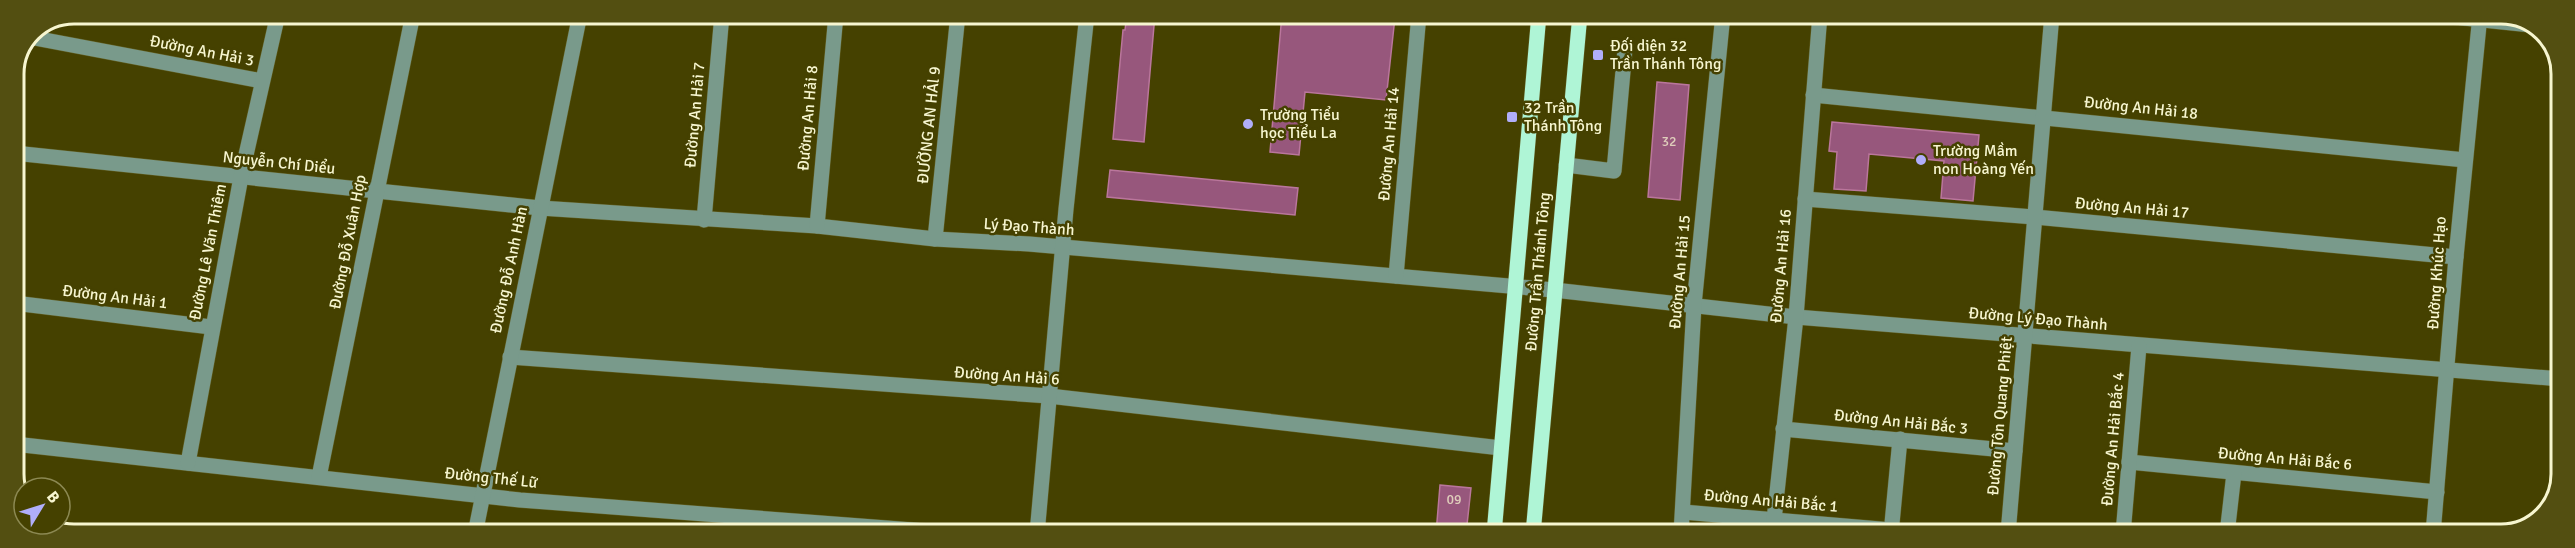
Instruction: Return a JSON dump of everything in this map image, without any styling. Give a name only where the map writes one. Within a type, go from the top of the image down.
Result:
[{"type":"main road","name":"Đường Trần Thánh Tông","points":[[1495,524],[1538,24]]},
{"type":"main road","name":"Đường Trần Thánh Tông","points":[[1534,524],[1579,24]]},
{"type":"street","name":"Đường Lê Văn Thiêm","points":[[188,463],[211,327],[241,177],[276,24]]},
{"type":"street","name":"Đường Đỗ Xuân Hợp","points":[[319,477],[411,24]]},
{"type":"street","name":"Đường Đỗ Anh Hàn","points":[[477,524],[578,24]]},
{"type":"street","name":"Đường An Hải 7","points":[[704,220],[721,24]]},
{"type":"street","name":"Đường An Hải 8","points":[[817,226],[835,24]]},
{"type":"street","name":"ĐƯỜNG AN HẢl 9","points":[[935,239],[957,24]]},
{"type":"street","points":[[1038,524],[1062,247],[1086,24]]},
{"type":"street","name":"Đường An Hải 14","points":[[1396,276],[1418,24]]},
{"type":"street","name":"Đường An Hải 15","points":[[1682,524],[1694,304],[1722,24]]},
{"type":"street","name":"Đường An Hải 16","points":[[1774,520],[1796,317],[1819,24]]},
{"type":"street","name":"Đường Tôn Quang Phiệt","points":[[2009,524],[2051,24]]},
{"type":"street","name":"Đường Khúc Hạo","points":[[2434,524],[2456,257],[2479,24]]},
{"type":"street","name":"Đường An Hải 3","points":[[39,39],[262,81]]},
{"type":"street","points":[[1566,165],[1614,171],[1625,49]]},
{"type":"street","name":"Đường An Hải 18","points":[[1813,96],[2044,116],[2465,160]]},
{"type":"street","name":"Nguyễn Chí Diểu","points":[[24,154],[540,208]]},
{"type":"street","name":"Đường An Hải 17","points":[[1804,199],[2035,217],[2456,257]]},
{"type":"street","name":"Lý Đạo Thành","points":[[540,208],[817,226],[935,239],[1062,247],[1514,288]]},
{"type":"street","name":"Đường Lý Đạo Thành","points":[[1514,288],[1694,304],[1796,317],[2551,378]]},
{"type":"street","name":"Đường An Hải 1","points":[[24,304],[211,327]]},
{"type":"street","name":"Đường An Hải Bắc 4","points":[[2124,524],[2139,346]]},
{"type":"street","name":"Đường An Hải 6","points":[[510,357],[1049,396],[1501,448]]},
{"type":"street","name":"Đường An Hải Bắc 3","points":[[1783,429],[2015,451]]},
{"type":"street","points":[[1893,524],[1899,439]]},
{"type":"street","name":"Đường Thế Lữ","points":[[24,445],[483,496],[839,524]]},
{"type":"street","name":"Đường An Hải Bắc 6","points":[[2129,462],[2437,492]]},
{"type":"street","points":[[2229,524],[2234,472]]},
{"type":"street","name":"Đường An Hải Bắc 1","points":[[1683,512],[1813,524]]},
{"type":"building","points":[[1126,24],[1154,24],[1144,142],[1113,139],[1123,30],[1125,30]]},
{"type":"building","points":[[1281,24],[1394,24],[1386,100],[1305,92],[1299,155],[1270,152]]},
{"type":"building","points":[[1657,82],[1689,85],[1680,200],[1648,197]]},
{"type":"building","points":[[1832,122],[1979,135],[1973,201],[1941,198],[1944,161],[1869,154],[1866,191],[1834,189],[1837,152],[1829,151]]},
{"type":"building","points":[[1110,170],[1298,188],[1295,215],[1107,197]]},
{"type":"building","points":[[1440,485],[1471,488],[1467,524],[1437,524]]},
{"type":"place","name":"Đối diện 32 Trần Thánh Tông","points":[[1598,55]]},
{"type":"place","name":"32 Trần Thánh Tông","points":[[1512,117]]},
{"type":"place","name":"Trường Tiểu học Tiểu La","points":[[1248,124]]},
{"type":"place","name":"Trường Mầm non Hoàng Yến","points":[[1921,160]]}]
